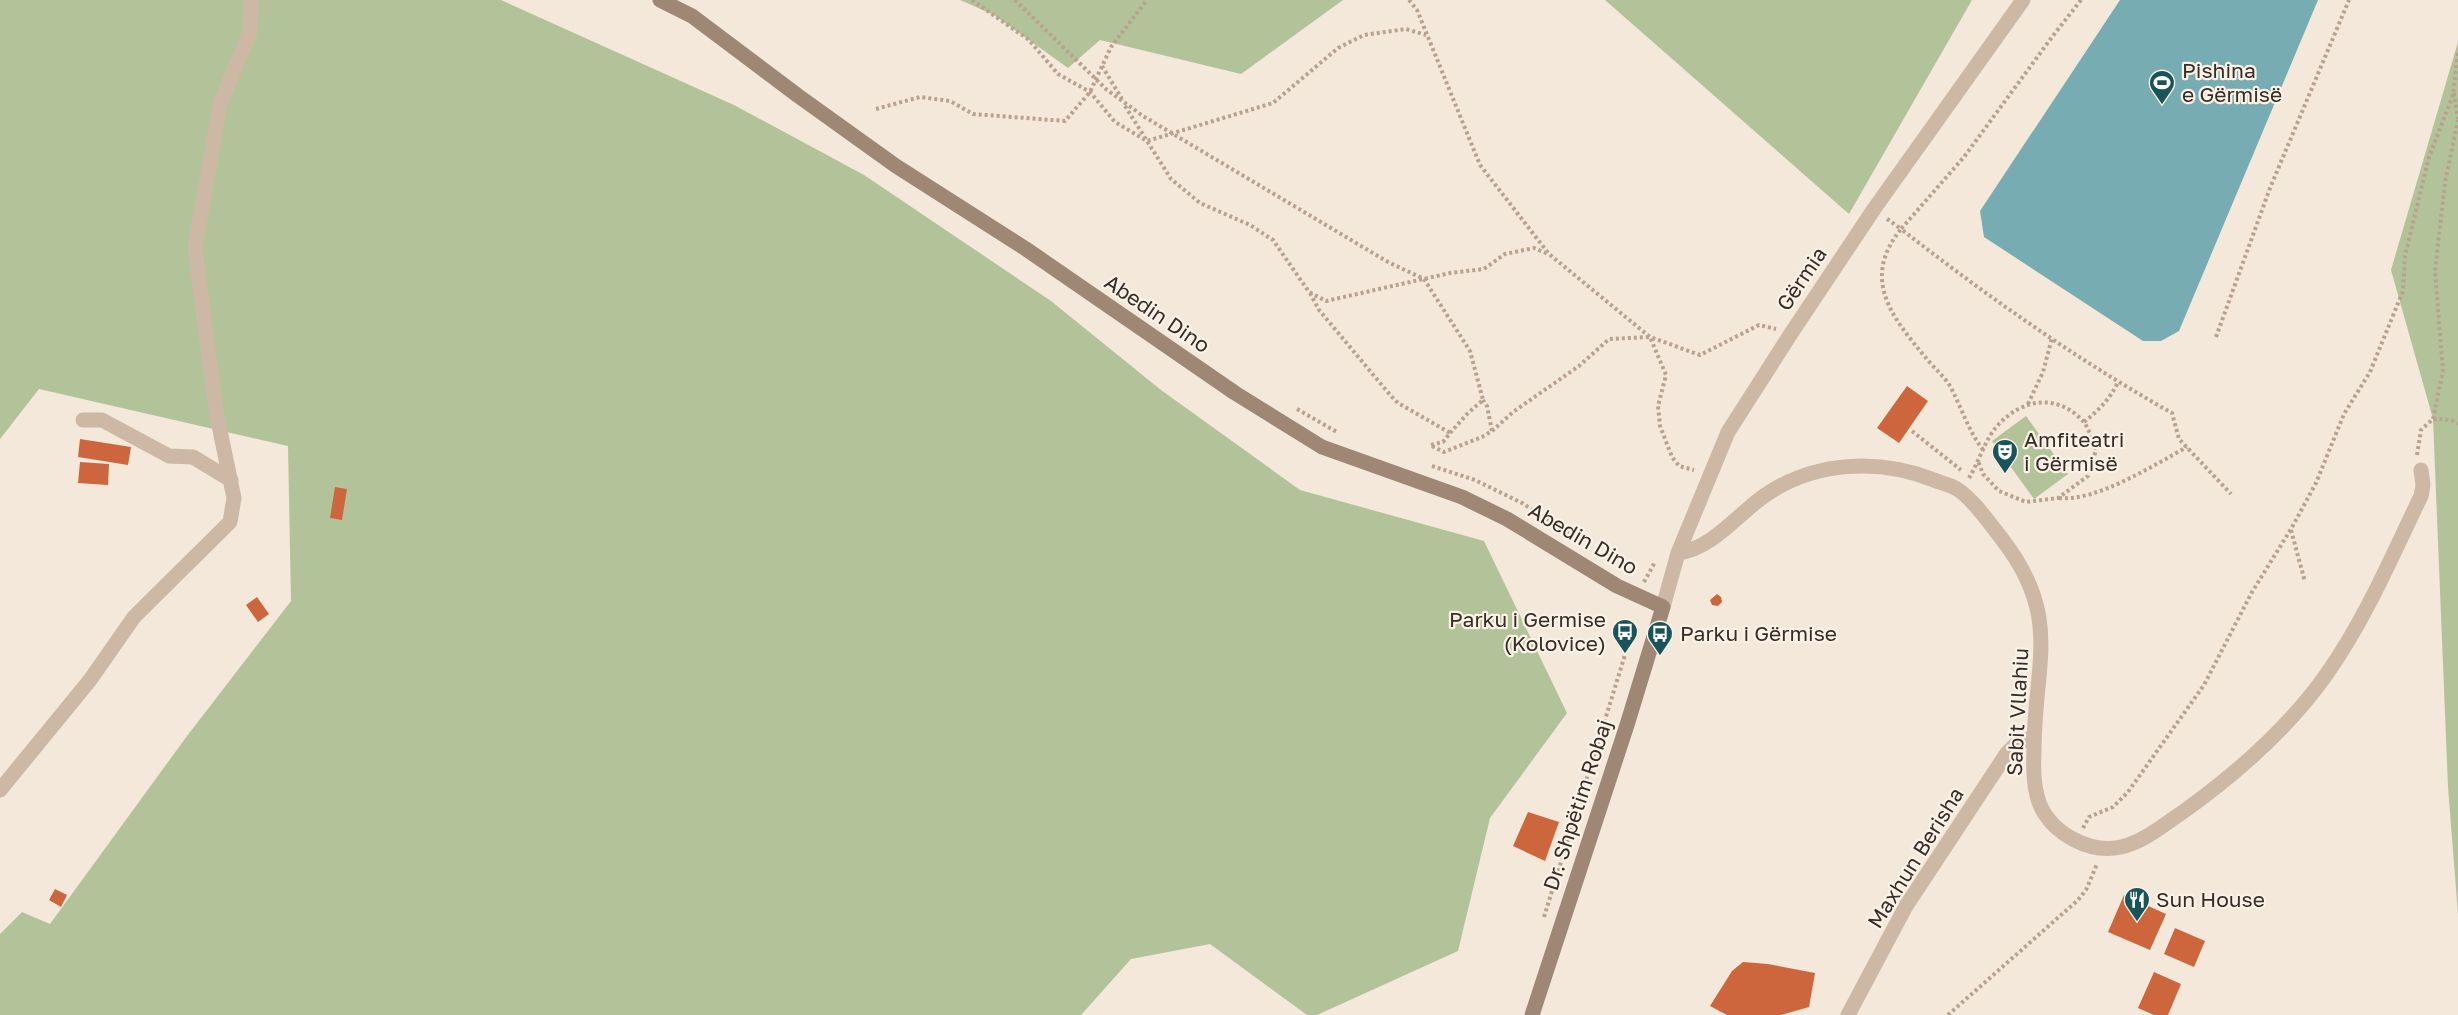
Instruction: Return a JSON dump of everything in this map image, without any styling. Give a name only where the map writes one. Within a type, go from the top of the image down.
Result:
[{"type":"street","points":[[0,790],[90,680],[134,617],[230,522],[234,498],[216,411],[195,248],[220,104],[250,32],[251,0]]},
{"type":"street","name":"Abedin Dino","points":[[660,0],[692,16],[896,166],[1026,249],[1235,393],[1322,447],[1462,497],[1508,519],[1617,586],[1663,607]]},
{"type":"street","name":"Gërmia","points":[[1663,607],[1678,553],[1728,432],[1874,209],[2023,0]]},
{"type":"street","points":[[83,420],[102,420],[169,456],[193,457],[231,480]]},
{"type":"street","name":"Sabit Vllahiu","points":[[1678,553],[1691,551],[1717,535],[1766,495],[1798,479],[1830,468],[1864,464],[1920,474],[1958,489],[1982,514],[2012,552],[2038,608],[2043,645],[2034,737],[2035,790],[2041,807],[2051,822],[2065,835],[2079,843],[2103,849],[2122,847],[2141,839],[2204,797],[2247,761],[2301,708],[2326,675],[2358,623],[2421,496],[2423,485],[2421,470]]},
{"type":"street","name":"Dr. Shpëtim Robaj","points":[[1532,1015],[1663,607]]},
{"type":"street","name":"Maxhun Berisha","points":[[1848,1015],[1906,906],[2007,753],[2017,744],[2034,737]]},
{"type":"path","points":[[972,0],[1029,40],[1058,74],[1090,92],[1115,122],[1147,141],[1273,103],[1338,48],[1364,35],[1406,28],[1426,35]]},
{"type":"path","points":[[1015,0],[1096,80],[1123,102],[1388,262],[1424,279],[1470,351],[1483,400],[1487,406],[1492,431]]},
{"type":"path","points":[[876,109],[920,97],[950,101],[973,114],[1065,121],[1090,92],[1111,47],[1147,0]]},
{"type":"path","points":[[1409,0],[1417,10],[1480,165],[1549,254],[1650,337],[1700,355],[1759,325],[1792,332]]},
{"type":"path","points":[[1983,451],[1969,429],[1949,385],[1890,311],[1880,272],[1888,245],[1964,157],[2081,0]]},
{"type":"path","points":[[2216,337],[2270,188],[2349,0]]},
{"type":"path","points":[[2421,470],[2416,452],[2421,430],[2433,419],[2443,371],[2435,271],[2445,183],[2458,120],[2454,88],[2458,51]]},
{"type":"path","points":[[1102,66],[1171,179],[1200,202],[1250,225],[1273,240],[1319,310],[1391,396],[1398,403],[1450,433]]},
{"type":"path","points":[[2079,843],[2084,824],[2089,817],[2113,807],[2128,792],[2204,685],[2252,592],[2316,483],[2344,414],[2370,372],[2403,291],[2405,256],[2429,157],[2454,88]]},
{"type":"path","points":[[1874,209],[1972,285],[2118,382],[2172,412],[2179,439],[2231,494]]},
{"type":"path","points":[[1309,292],[1326,301],[1424,279],[1484,269],[1505,254],[1534,248],[1549,254]]},
{"type":"path","points":[[1483,400],[1467,414],[1443,442],[1431,445],[1444,452],[1482,437],[1513,412],[1579,366],[1609,339],[1650,337]]},
{"type":"path","points":[[1650,337],[1666,375],[1658,406],[1660,426],[1667,444],[1679,466],[1695,470],[1707,480]]},
{"type":"path","points":[[2027,405],[2043,372],[2052,338]]},
{"type":"path","points":[[2084,422],[2098,412],[2112,396],[2118,382]]},
{"type":"path","points":[[1958,489],[1970,477],[1997,426],[2022,406],[2042,401],[2062,404],[2084,422],[2096,450],[2088,476],[2058,498]]},
{"type":"path","points":[[1295,408],[1345,435]]},
{"type":"path","points":[[2433,419],[2451,420],[2458,424]]},
{"type":"path","points":[[1912,431],[1970,477]]},
{"type":"path","points":[[1978,461],[1983,474],[1999,491],[2026,502],[2058,498],[2073,500],[2129,479],[2187,447]]},
{"type":"path","points":[[1423,463],[1475,480],[1522,502],[1577,540]]},
{"type":"path","points":[[2291,529],[2305,582]]},
{"type":"path","points":[[1634,576],[1644,582],[1655,562]]},
{"type":"path","points":[[1541,925],[1625,656]]},
{"type":"path","points":[[1948,1015],[2079,900],[2092,877],[2103,849]]},
{"type":"green space","points":[[0,0],[501,0],[734,105],[864,175],[1051,301],[1161,390],[1300,490],[1484,541],[1567,713],[1490,818],[1458,951],[1317,1015],[1307,1015],[1210,944],[1131,959],[1081,1015],[0,1015],[0,934],[22,912],[50,924],[187,736],[291,601],[288,446],[39,389],[0,439]]},
{"type":"green space","points":[[960,0],[1343,0],[1241,74],[1100,40],[1068,68],[994,15]]},
{"type":"green space","points":[[1605,0],[1972,0],[1849,214]]},
{"type":"green space","points":[[2458,42],[2458,914],[2448,787],[2433,419],[2391,270]]},
{"type":"green space","points":[[2026,416],[2068,474],[2034,499],[1992,441]]},
{"type":"water","name":"Pishina e Gërmisë","points":[[2120,0],[2318,0],[2179,331],[2161,341],[2143,341],[1984,237],[1980,211]]},
{"type":"building","points":[[1907,386],[1928,401],[1899,443],[1877,428]]},
{"type":"building","points":[[80,439],[131,447],[128,465],[78,457]]},
{"type":"building","points":[[80,462],[109,464],[108,485],[78,483]]},
{"type":"building","points":[[335,487],[347,489],[342,520],[330,518]]},
{"type":"building","points":[[1717,594],[1721,597],[1722,602],[1718,606],[1712,605],[1710,600]]},
{"type":"building","points":[[257,597],[269,614],[258,622],[246,605]]},
{"type":"building","points":[[1528,812],[1559,822],[1545,861],[1513,846]]},
{"type":"building","points":[[55,889],[67,895],[61,907],[49,900]]},
{"type":"building","points":[[2124,895],[2166,914],[2150,950],[2108,932]]},
{"type":"building","points":[[2175,928],[2205,941],[2194,967],[2164,954]]},
{"type":"building","points":[[1743,962],[1815,973],[1809,1007],[1781,1015],[1727,1015],[1710,1006],[1732,971]]},
{"type":"building","points":[[2154,972],[2181,984],[2168,1015],[2154,1015],[2138,1008]]},
{"type":"place","name":"Pishina e Gërmisë","points":[[2162,106]]},
{"type":"place","name":"Amfiteatri i Gërmisë","points":[[2005,475]]},
{"type":"place","name":"Parku i Germise (Kolovice)","points":[[1625,655]]},
{"type":"place","name":"Parku i Gërmise","points":[[1660,657]]},
{"type":"place","name":"Sun House","points":[[2137,923]]}]
